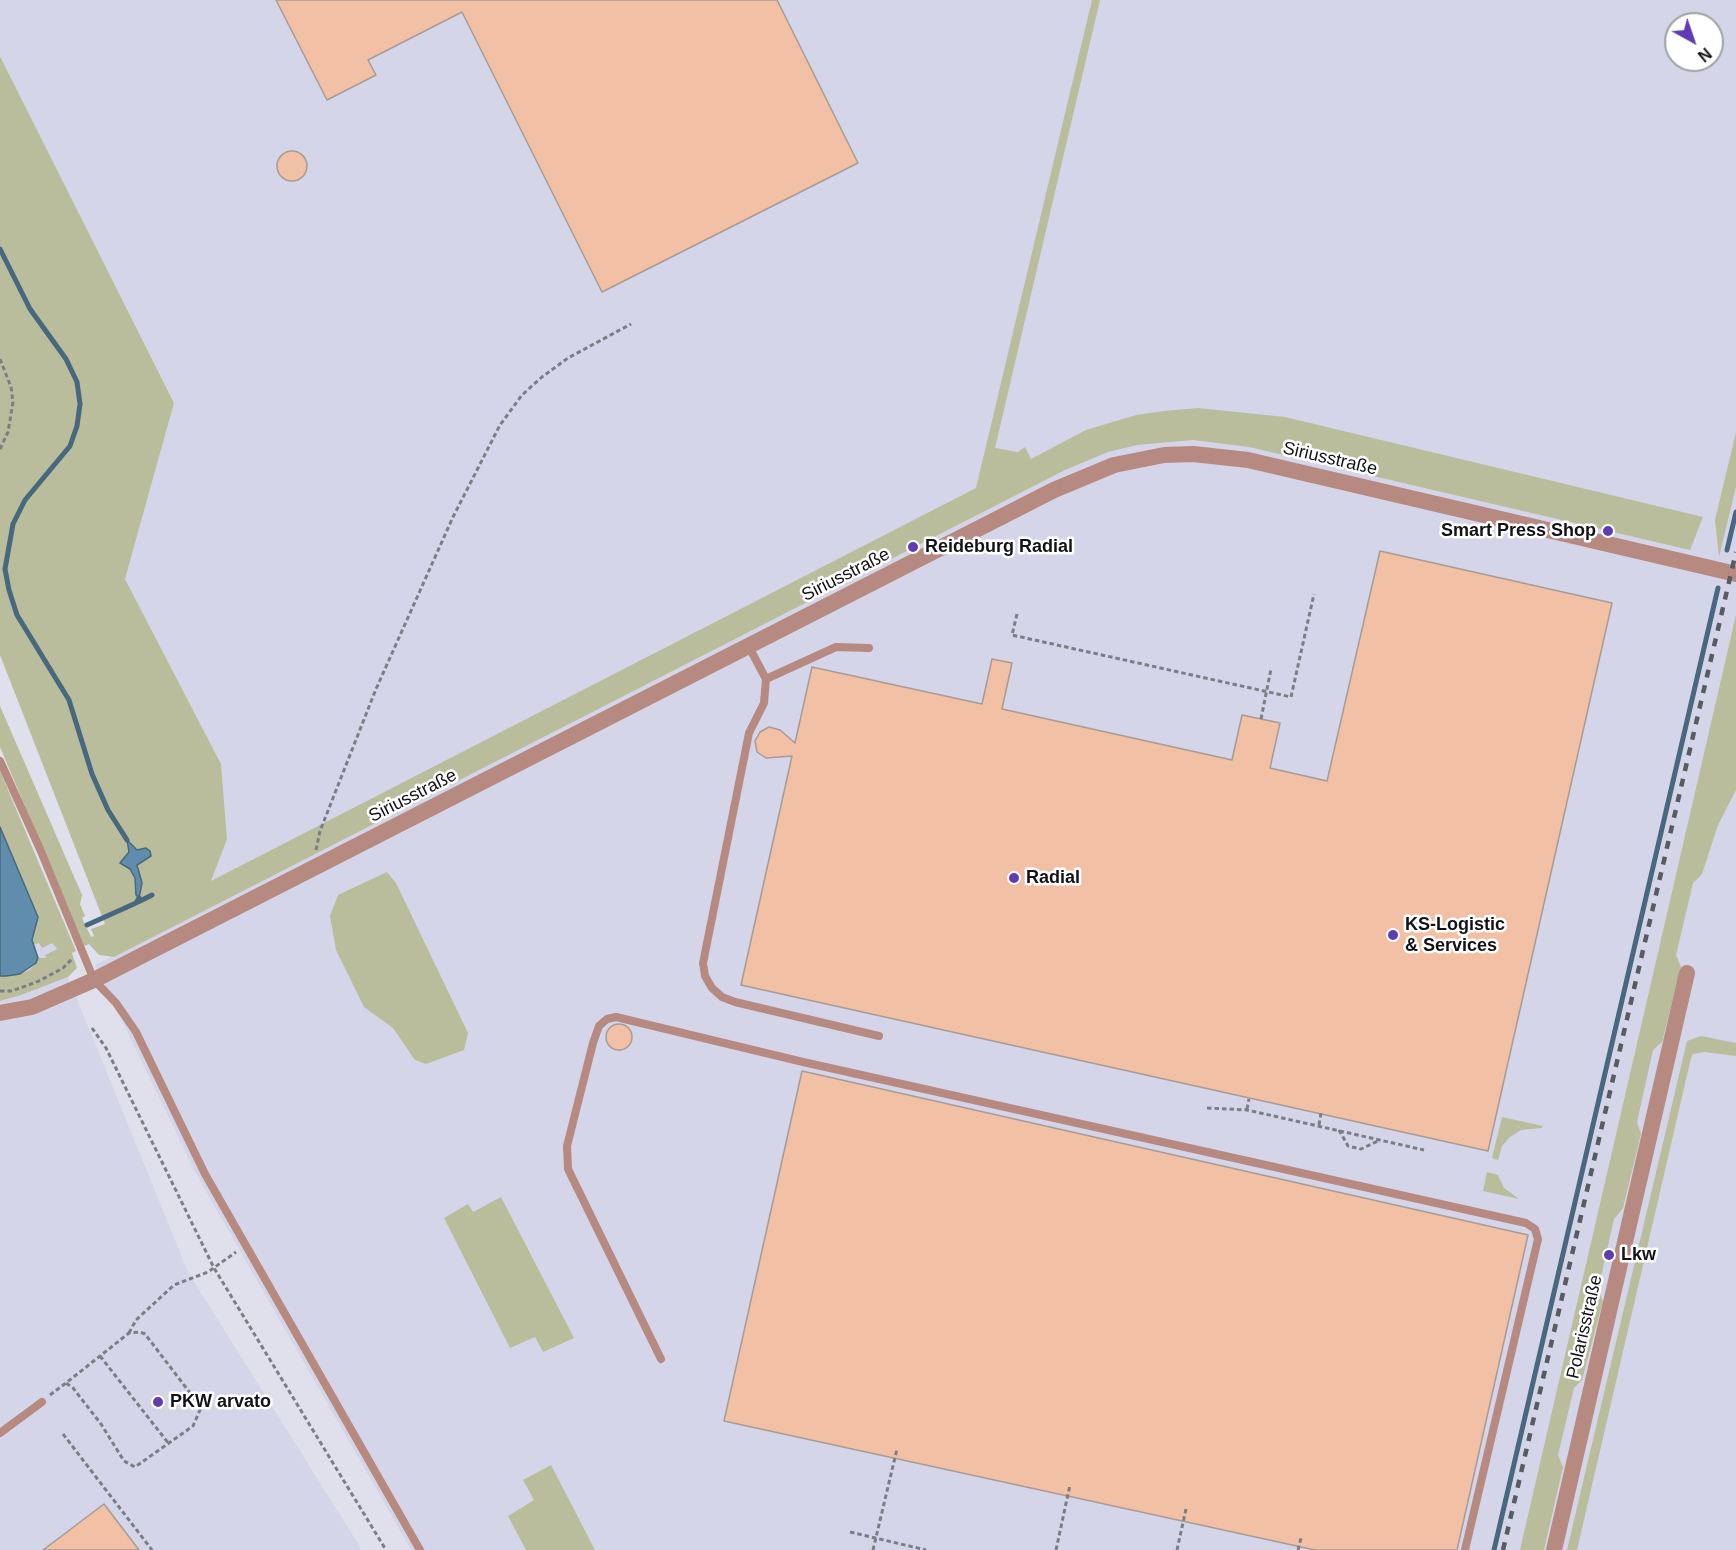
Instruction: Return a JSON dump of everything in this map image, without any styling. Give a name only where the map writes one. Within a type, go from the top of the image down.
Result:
[{"type":"street","name":"Siriusstraße","points":[[0,1013],[32,1007],[94,980],[1089,473],[1125,462],[1164,455],[1193,454],[1248,460],[1736,574]]},
{"type":"street","name":"Polarisstraße","points":[[1554,1550],[1687,973]]},
{"type":"lane","points":[[749,647],[766,679],[764,703],[749,734],[703,963],[705,976],[712,988],[722,997],[735,1002],[879,1036]]},
{"type":"lane","points":[[766,679],[836,647],[868,648]]},
{"type":"lane","points":[[0,761],[94,980],[116,1003],[136,1032],[205,1174],[420,1550]]},
{"type":"lane","points":[[661,1359],[568,1170],[567,1146],[592,1043],[599,1026],[607,1019],[616,1017],[815,1065],[1526,1223],[1535,1229],[1538,1239],[1465,1550]]},
{"type":"lane","points":[[0,1433],[42,1401]]},
{"type":"path","points":[[317,867],[315,857],[320,831],[376,688],[453,517],[500,425],[522,395],[542,377],[568,358],[631,324]]},
{"type":"path","points":[[0,359],[12,387],[13,402],[8,432],[0,449]]},
{"type":"path","points":[[1017,614],[1012,635],[1291,697],[1314,594]]},
{"type":"path","points":[[1261,719],[1271,669]]},
{"type":"path","points":[[0,991],[12,991],[39,981],[63,968],[75,955],[82,952]]},
{"type":"path","points":[[92,1028],[106,1048],[214,1268],[386,1550]]},
{"type":"path","points":[[1247,1110],[1249,1099]]},
{"type":"path","points":[[1207,1108],[1247,1110],[1424,1150]]},
{"type":"path","points":[[1318,1125],[1321,1113]]},
{"type":"path","points":[[1339,1130],[1348,1146],[1361,1149],[1382,1139]]},
{"type":"path","points":[[42,1401],[129,1333],[136,1320],[174,1285],[214,1268],[245,1246]]},
{"type":"path","points":[[66,1383],[73,1388],[101,1424],[130,1466],[141,1465],[193,1426],[200,1410],[196,1402],[145,1334],[129,1333]]},
{"type":"path","points":[[100,1356],[169,1444]]},
{"type":"path","points":[[63,1434],[152,1550]]},
{"type":"path","points":[[873,1550],[897,1449]]},
{"type":"path","points":[[1056,1550],[1070,1485]]},
{"type":"path","points":[[1177,1550],[1186,1509]]},
{"type":"path","points":[[850,1532],[926,1550]]},
{"type":"path","points":[[1298,1550],[1300,1538]]},
{"type":"shaded area","points":[[0,0],[1736,0],[1736,1550],[411,1550],[196,1174],[95,965],[220,902],[210,881],[227,839],[221,764],[125,579],[174,403],[0,55]]},
{"type":"shaded area","points":[[0,810],[188,1272],[362,1550],[0,1550]]},
{"type":"green space","points":[[1092,0],[1100,0],[995,448],[1018,452],[1025,447],[1031,459],[1086,430],[1136,415],[1164,411],[1198,408],[1285,417],[1703,517],[1690,550],[1249,447],[1193,440],[1137,445],[1108,452],[1065,470],[114,957],[99,955],[89,944],[84,946],[0,747],[0,706],[82,895],[80,904],[85,916],[82,918],[91,937],[94,936],[91,929],[105,924],[0,655],[0,56],[174,403],[125,579],[221,764],[227,839],[211,881],[976,488]]},
{"type":"green space","points":[[1736,432],[1736,487],[1719,557],[1715,520]]},
{"type":"green space","points":[[1736,615],[1736,790],[1718,825],[1702,874],[1693,883],[1676,955],[1681,967],[1662,1042],[1653,1050],[1637,1122],[1641,1134],[1623,1208],[1614,1219],[1598,1290],[1603,1301],[1582,1380],[1574,1388],[1558,1455],[1563,1467],[1544,1550],[1520,1550]]},
{"type":"green space","points":[[0,771],[76,951],[72,953],[77,968],[68,977],[0,1001],[0,976],[20,974],[30,970],[38,958],[46,958],[45,955],[57,949],[52,943],[42,948],[39,943],[32,945],[38,916],[0,828]]},
{"type":"green space","points":[[387,872],[396,883],[468,1033],[464,1050],[426,1064],[415,1060],[393,1028],[364,1007],[336,950],[330,916],[338,895]]},
{"type":"green space","points":[[1701,1036],[1736,1043],[1736,1056],[1704,1052],[1693,1054],[1691,1058],[1577,1550],[1567,1550],[1687,1041]]},
{"type":"green space","points":[[1502,1117],[1543,1126],[1521,1130],[1510,1137],[1502,1146],[1498,1160],[1492,1158]]},
{"type":"green space","points":[[1487,1172],[1498,1175],[1504,1188],[1519,1199],[1483,1191]]},
{"type":"green space","points":[[501,1197],[574,1338],[543,1352],[535,1337],[510,1348],[444,1218],[468,1204],[473,1212]]},
{"type":"green space","points":[[551,1465],[595,1550],[526,1550],[508,1516],[534,1500],[523,1480]]},
{"type":"water","points":[[0,827],[38,917],[32,940],[38,958],[36,963],[20,974],[6,976],[0,976]]},
{"type":"water","points":[[127,840],[137,850],[146,848],[150,851],[151,856],[137,865],[142,883],[139,898],[136,895],[135,878],[130,869],[120,863],[129,852]]},
{"type":"building","points":[[276,0],[777,0],[858,163],[602,292],[462,12],[368,60],[376,75],[327,100]]},
{"type":"building","points":[[292,151],[302,156],[307,166],[302,176],[292,181],[282,176],[277,166],[282,156]]},
{"type":"building","points":[[1380,551],[1612,603],[1488,1151],[741,985],[792,756],[766,758],[757,752],[755,741],[760,732],[769,727],[780,730],[795,743],[812,667],[982,704],[992,659],[1012,663],[1002,709],[1232,760],[1242,715],[1280,723],[1270,768],[1327,781]]},
{"type":"building","points":[[619,1024],[628,1028],[632,1037],[628,1046],[619,1050],[610,1046],[606,1037],[610,1028]]},
{"type":"building","points":[[802,1071],[1528,1235],[1457,1550],[1315,1550],[724,1421]]},
{"type":"building","points":[[104,1504],[139,1550],[43,1550]]},
{"type":"waterway","points":[[0,249],[30,309],[66,359],[77,382],[80,404],[77,426],[70,446],[25,500],[13,524],[5,569],[9,590],[17,615],[69,700],[92,774],[108,810],[127,840]]},
{"type":"waterway","points":[[1727,550],[1736,512]]},
{"type":"waterway","points":[[1494,1550],[1718,588]]},
{"type":"waterway","points":[[138,902],[152,895]]},
{"type":"waterway","points":[[87,925],[136,903],[139,898]]},
{"type":"railway","points":[[1503,1550],[1736,552]]},
{"type":"place","name":"Smart Press Shop","points":[[1608,531]]},
{"type":"place","name":"Reideburg Radial","points":[[913,547]]},
{"type":"place","name":"Radial","points":[[1014,878]]},
{"type":"place","name":"KS-Logistic & Services","points":[[1393,935]]},
{"type":"place","name":"Lkw","points":[[1609,1255]]},
{"type":"place","name":"PKW arvato","points":[[158,1402]]}]
